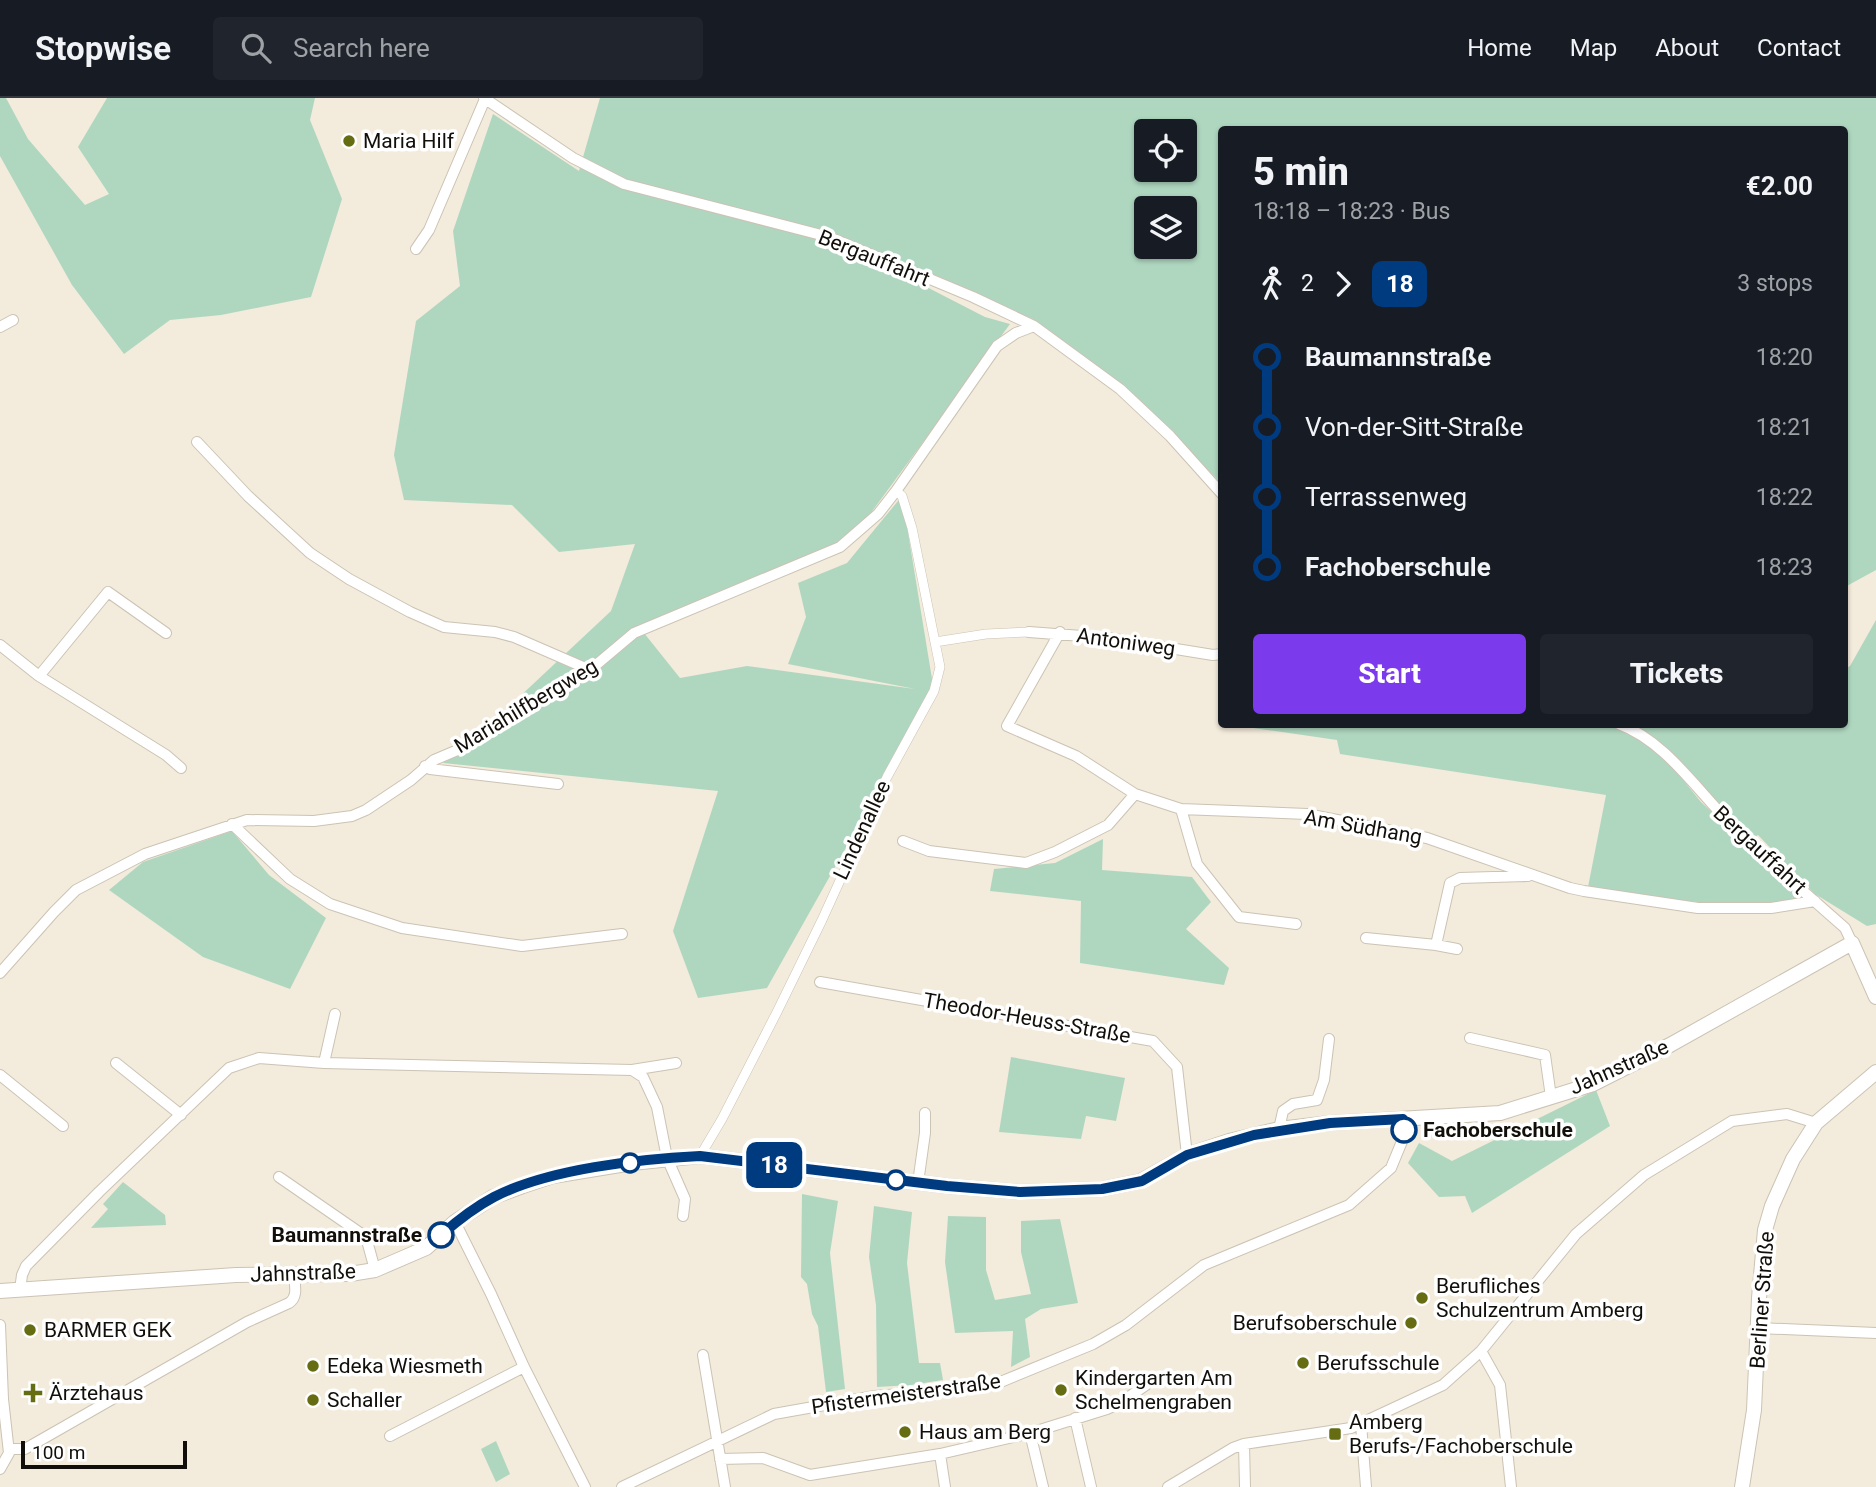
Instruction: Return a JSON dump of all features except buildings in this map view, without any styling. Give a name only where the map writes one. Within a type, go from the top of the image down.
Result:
[{"type":"street","points":[[416,249],[435,219],[484,99]]},
{"type":"street","name":"Bergauffahrt","points":[[484,99],[573,158],[624,184],[829,237],[973,297],[1034,326],[1119,389],[1170,436],[1218,490]]},
{"type":"street","points":[[0,327],[13,320]]},
{"type":"street","name":"Mariahilfbergweg","points":[[0,973],[76,890],[145,853],[232,824],[260,818],[295,822],[352,816],[390,794],[434,760],[467,746],[590,670],[634,633],[840,547],[878,514],[897,491],[997,346],[1016,333],[1034,326]]},
{"type":"street","points":[[197,442],[248,496],[310,553],[349,579],[444,627],[495,632],[514,637],[590,670]]},
{"type":"street","name":"Lindenallee","points":[[700,1156],[777,1012],[887,777],[934,691],[940,667],[912,528],[902,496],[897,491]]},
{"type":"street","points":[[39,676],[108,592],[166,633]]},
{"type":"street","points":[[935,642],[986,634],[1030,632]]},
{"type":"street","name":"Antoniweg","points":[[1030,632],[1060,632],[1218,654]]},
{"type":"street","name":"Am Südhang","points":[[1060,632],[1007,726],[1076,756],[1135,794],[1181,809],[1307,814],[1427,838],[1570,888],[1698,908],[1771,908],[1815,901]]},
{"type":"street","points":[[0,645],[39,676],[166,755],[181,768]]},
{"type":"street","name":"Bergauffahrt","points":[[1628,728],[1654,743],[1724,817],[1845,929],[1876,997]]},
{"type":"street","points":[[425,766],[430,769],[558,784]]},
{"type":"street","points":[[903,841],[929,851],[1026,863],[1055,852],[1108,825],[1135,794]]},
{"type":"street","points":[[1181,809],[1197,864],[1239,917],[1296,924]]},
{"type":"street","points":[[232,824],[290,879],[330,904],[402,928],[522,946],[622,934]]},
{"type":"street","name":"Am Südhang","points":[[1436,946],[1450,883],[1460,878],[1538,876]]},
{"type":"street","points":[[1366,938],[1457,949]]},
{"type":"street","name":"Jahnstraße","points":[[0,1291],[236,1275],[350,1274],[375,1270],[426,1248],[455,1222],[494,1197],[553,1176],[667,1158],[700,1156],[918,1183],[1020,1192],[1102,1189],[1142,1181],[1187,1155],[1279,1129],[1330,1123],[1500,1113],[1593,1084],[1670,1045],[1852,943]]},
{"type":"street","name":"Theodor-Heuss-Straße","points":[[820,982],[1153,1041],[1177,1068],[1187,1155]]},
{"type":"street","points":[[324,1063],[335,1014]]},
{"type":"street","points":[[1470,1038],[1545,1055],[1551,1097]]},
{"type":"street","points":[[1279,1129],[1283,1111],[1293,1104],[1317,1101],[1324,1080],[1329,1039]]},
{"type":"street","points":[[20,1290],[26,1266],[229,1068],[259,1058],[324,1063],[632,1070],[676,1063]]},
{"type":"street","points":[[116,1063],[181,1115]]},
{"type":"street","points":[[632,1070],[642,1077],[657,1107],[667,1158],[685,1199],[683,1216]]},
{"type":"street","name":"Berliner Straße","points":[[1742,1487],[1754,1410],[1765,1230],[1772,1206],[1793,1159],[1816,1123],[1875,1074]]},
{"type":"street","points":[[0,1075],[62,1126]]},
{"type":"street","points":[[918,1183],[925,1113]]},
{"type":"street","points":[[1168,1487],[1244,1444],[1351,1428],[1443,1385],[1481,1351],[1576,1234],[1644,1175],[1732,1121],[1787,1114],[1816,1123]]},
{"type":"street","name":"Pfistermeisterstraße","points":[[622,1487],[774,1414],[875,1396],[952,1390],[998,1383],[1093,1344],[1126,1325],[1204,1265],[1349,1205],[1391,1168],[1405,1134],[1403,1119]]},
{"type":"street","points":[[279,1178],[366,1237],[375,1270]]},
{"type":"street","points":[[455,1222],[585,1487]]},
{"type":"street","points":[[9,1449],[25,1449],[247,1322],[294,1300],[294,1276]]},
{"type":"street","points":[[0,1325],[3,1399],[9,1449],[0,1469]]},
{"type":"street","points":[[1758,1328],[1876,1333]]},
{"type":"street","points":[[1481,1351],[1500,1385],[1511,1487]]},
{"type":"street","points":[[703,1355],[725,1487]]},
{"type":"street","points":[[390,1436],[524,1367]]},
{"type":"street","points":[[720,1459],[763,1458],[810,1475],[940,1454],[1030,1433],[1120,1403],[1146,1385]]},
{"type":"street","points":[[1075,1418],[1091,1487]]},
{"type":"street","points":[[1361,1424],[1366,1487]]},
{"type":"street","points":[[1030,1433],[1043,1487]]},
{"type":"street","points":[[1244,1444],[1245,1487]]},
{"type":"street","points":[[940,1454],[945,1487]]},
{"type":"green space","points":[[0,98],[6,98],[28,139],[85,205],[109,194],[78,147],[107,98],[315,98],[310,120],[342,199],[311,297],[221,315],[170,320],[124,354],[72,285],[0,156]]},
{"type":"green space","points":[[600,98],[1876,98],[1876,570],[1848,585],[1848,126],[1218,126],[1218,480],[1127,391],[1033,319],[843,244],[985,317],[1010,324],[845,548],[644,633],[680,678],[747,666],[915,689],[788,664],[806,617],[798,583],[847,563],[902,496],[934,691],[767,988],[698,998],[673,931],[718,791],[443,763],[467,746],[611,611],[635,544],[559,552],[512,505],[404,500],[394,455],[416,321],[460,286],[453,231],[493,114],[579,171]]},
{"type":"green space","points":[[1876,620],[1876,924],[1867,926],[1815,894],[1758,835],[1749,841],[1649,738],[1701,802],[1803,898],[1723,904],[1588,887],[1606,795],[1340,754],[1337,740],[1254,728],[1848,728],[1850,666]]},
{"type":"green space","points":[[232,831],[269,875],[326,918],[290,989],[203,957],[109,890],[143,862]]},
{"type":"green space","points":[[1103,839],[1102,870],[1192,877],[1211,902],[1186,929],[1229,968],[1224,985],[1080,963],[1081,901],[990,891],[994,869],[1055,863]]},
{"type":"green space","points":[[1011,1057],[1125,1078],[1116,1121],[1086,1116],[1081,1139],[999,1132]]},
{"type":"green space","points":[[1596,1090],[1610,1126],[1472,1213],[1465,1196],[1439,1197],[1408,1163],[1419,1143],[1452,1161]]},
{"type":"green space","points":[[123,1182],[165,1215],[166,1225],[91,1228],[108,1209],[103,1204]]},
{"type":"green space","points":[[802,1194],[838,1201],[830,1253],[845,1389],[826,1392],[818,1326],[812,1314],[807,1284],[801,1277]]},
{"type":"green space","points":[[874,1206],[912,1212],[907,1263],[919,1363],[940,1363],[943,1380],[877,1387],[876,1305],[869,1257]]},
{"type":"green space","points":[[948,1216],[986,1217],[986,1270],[995,1300],[1031,1294],[1021,1252],[1021,1221],[1060,1219],[1078,1303],[1041,1309],[1025,1319],[1030,1357],[1011,1367],[1013,1331],[955,1333],[945,1262]]},
{"type":"green space","points":[[496,1441],[510,1474],[496,1482],[481,1449]]},
{"type":"bus line","name":"18","points":[[441,1235],[455,1222],[494,1197],[523,1186],[553,1176],[667,1158],[700,1156],[947,1186],[1044,1192],[1102,1189],[1142,1181],[1187,1155],[1279,1129],[1403,1119],[1404,1130]]},
{"type":"place","name":"Maria Hilf","points":[[349,141]]},
{"type":"place","name":"Fachoberschule","points":[[1404,1130]]},
{"type":"place","name":"Baumannstraße","points":[[441,1235]]},
{"type":"place","name":"Berufliches Schulzentrum Amberg","points":[[1422,1298]]},
{"type":"place","name":"Berufsoberschule","points":[[1411,1323]]},
{"type":"place","name":"BARMER GEK","points":[[30,1330]]},
{"type":"place","name":"Berufsschule","points":[[1303,1363]]},
{"type":"place","name":"Edeka Wiesmeth","points":[[313,1366]]},
{"type":"place","name":"Kindergarten Am Schelmengraben","points":[[1061,1390]]},
{"type":"place","name":"Ärztehaus","points":[[33,1393]]},
{"type":"place","name":"Schaller","points":[[313,1400]]},
{"type":"place","name":"Haus am Berg","points":[[905,1432]]},
{"type":"place","name":"Amberg Berufs-/Fachoberschule","points":[[1335,1434]]}]
